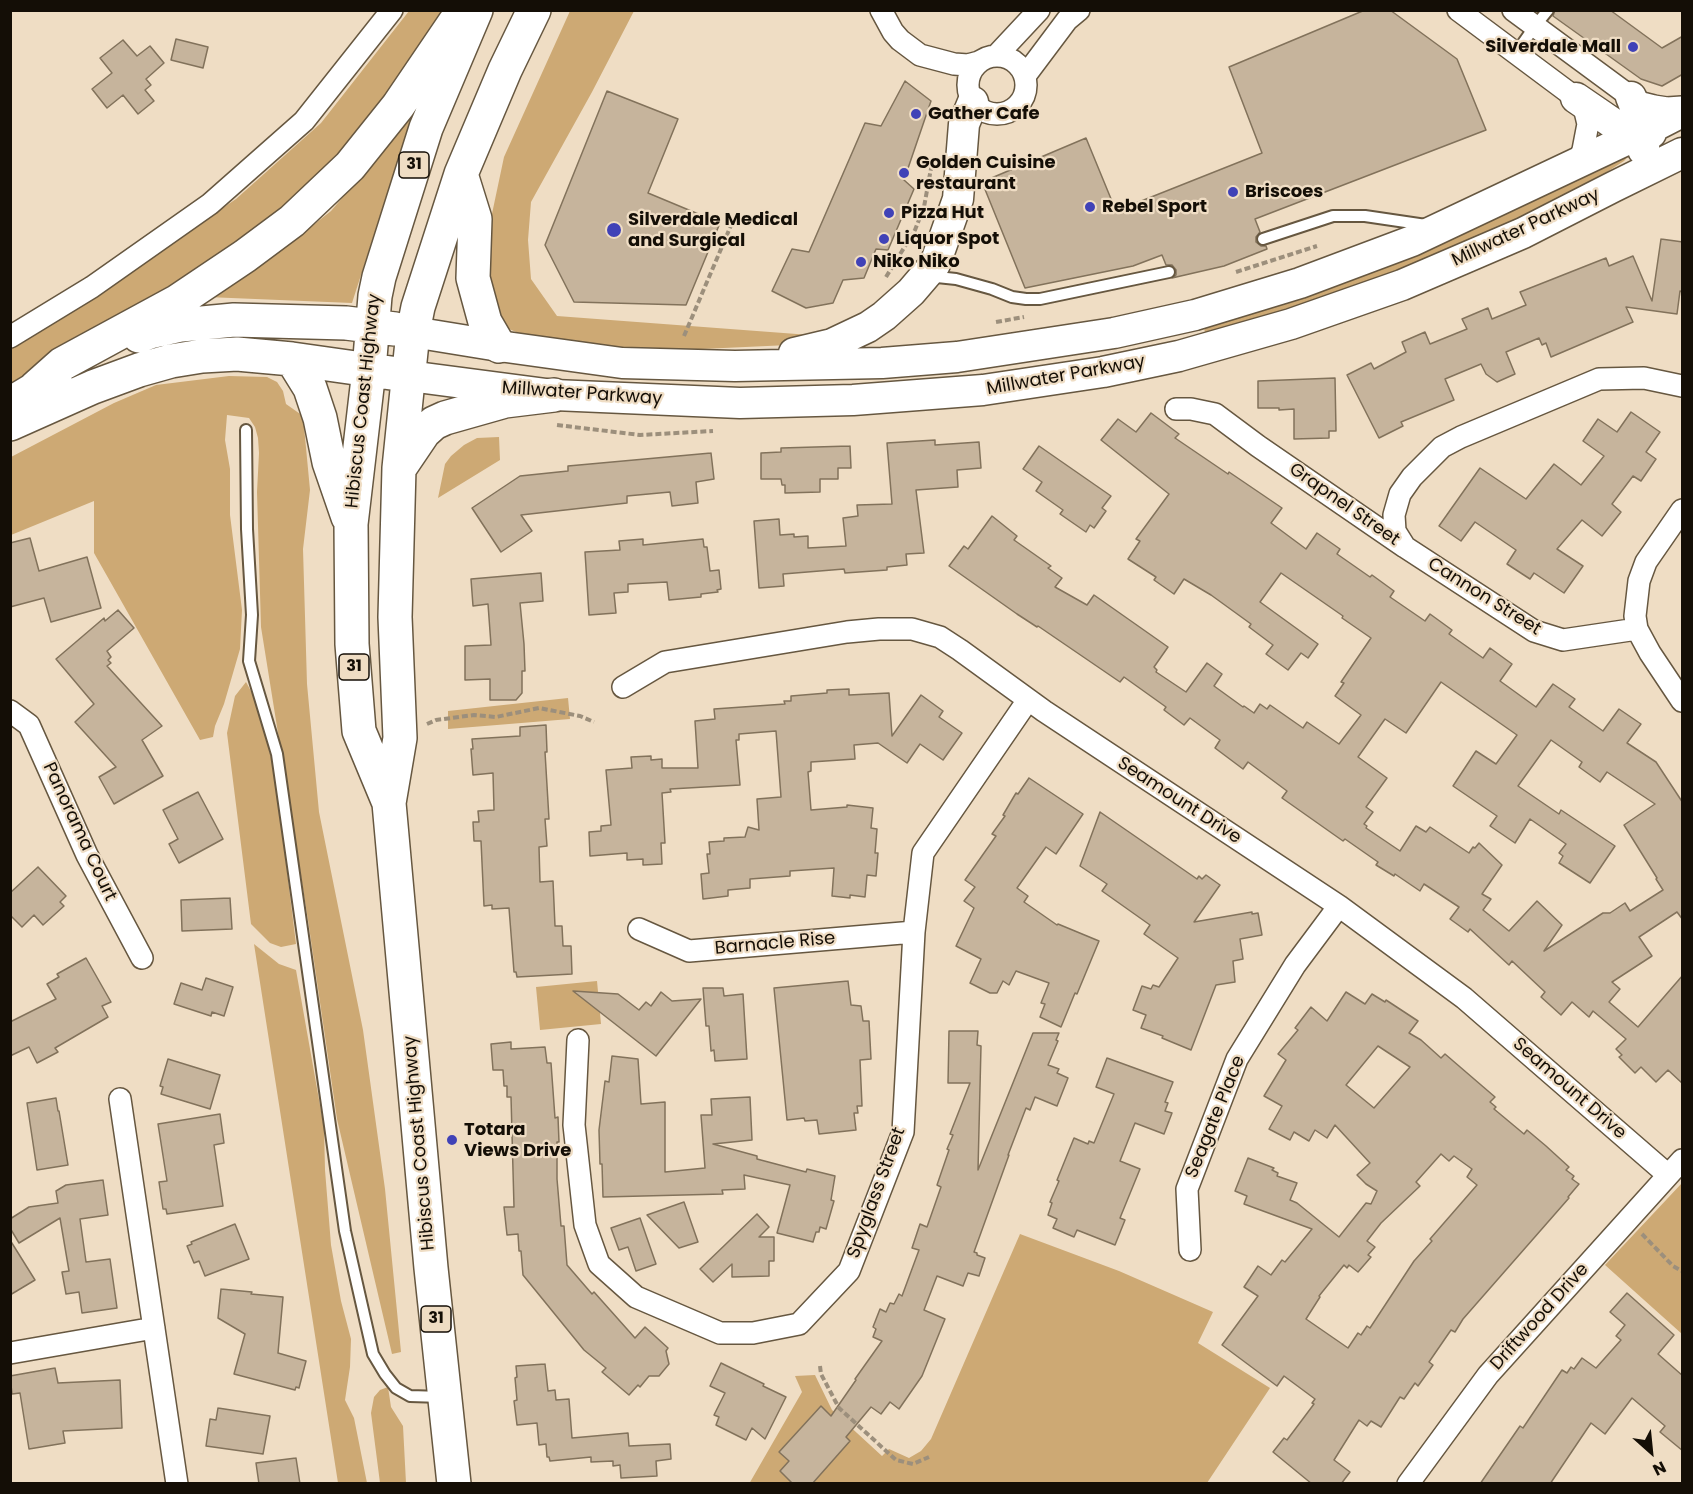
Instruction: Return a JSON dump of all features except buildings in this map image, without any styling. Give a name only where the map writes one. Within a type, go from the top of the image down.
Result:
[{"type":"main road","points":[[23,396],[62,364],[178,301],[292,221],[350,166],[398,106],[463,10]]},
{"type":"main road","name":"Hibiscus Coast Highway","points":[[389,803],[359,730],[352,644],[351,524],[372,325],[379,278],[426,128],[476,10]]},
{"type":"main road","name":"Hibiscus Coast Highway","points":[[454,1484],[389,803],[400,738],[395,617],[399,468],[413,332],[422,297],[461,174],[505,70],[534,10]]},
{"type":"main road","points":[[1613,187],[1639,159],[1644,148],[1638,112],[1631,96]]},
{"type":"main road","points":[[1576,98],[1614,124],[1665,135],[1683,130]]},
{"type":"main road","points":[[735,366],[832,344],[850,337],[884,316],[911,292],[935,264],[958,199],[964,124],[973,102]]},
{"type":"main road","name":"Millwater Parkway","points":[[413,332],[622,363],[735,366],[882,363],[957,357],[1113,333],[1195,315],[1300,283],[1412,241],[1683,112]]},
{"type":"main road","name":"Millwater Parkway","points":[[409,376],[554,395],[740,403],[853,399],[983,390],[1103,372],[1179,356],[1291,324],[1402,285],[1523,233],[1613,187],[1679,157]]},
{"type":"main road","points":[[461,174],[475,219],[473,278],[478,301],[488,329],[499,346]]},
{"type":"main road","points":[[23,396],[122,344],[150,332],[181,325],[234,320],[335,323],[372,325],[413,332]]},
{"type":"main road","points":[[10,424],[93,387],[139,370],[171,361],[202,356],[237,354],[292,359],[409,376]]},
{"type":"main road","points":[[292,359],[310,388],[320,418],[329,462],[351,524]]},
{"type":"main road","points":[[399,468],[424,432],[434,423],[505,401],[554,395]]},
{"type":"main road","points":[[449,1440],[471,1478],[472,1484]]},
{"type":"street","points":[[10,337],[92,287],[210,204],[304,121],[392,10]]},
{"type":"street","points":[[881,10],[893,32],[920,55],[954,64],[968,65],[987,59],[1005,57],[1014,61],[1025,76],[1025,94],[1014,109],[997,115],[988,113],[973,102],[967,85],[973,69],[987,59],[1039,10]]},
{"type":"street","points":[[1025,76],[1067,20],[1079,10]]},
{"type":"street","points":[[1458,10],[1576,98],[1584,107],[1588,124],[1578,163]]},
{"type":"street","points":[[1513,10],[1541,18],[1642,103],[1667,108],[1683,107]]},
{"type":"street","name":"Grapnel Street","points":[[1405,547],[1395,531],[1394,515],[1400,494],[1412,477],[1443,447],[1461,436],[1599,379],[1644,378],[1683,386]]},
{"type":"street","name":"Grapnel Street","points":[[1176,409],[1191,408],[1215,414],[1405,547]]},
{"type":"street","points":[[1683,510],[1646,562],[1639,581],[1635,616],[1637,629],[1650,653],[1683,701]]},
{"type":"street","name":"Cannon Street","points":[[1405,547],[1534,631],[1563,640],[1637,629]]},
{"type":"street","name":"Seamount Drive","points":[[624,687],[665,662],[847,632],[912,629],[940,638],[1028,700],[1339,906],[1464,998],[1675,1168]]},
{"type":"street","name":"Spyglass Street","points":[[578,1040],[574,1125],[585,1225],[599,1264],[636,1297],[720,1333],[762,1332],[799,1324],[849,1271],[903,1132],[914,932],[923,853],[1028,700]]},
{"type":"street","name":"Panorama Court","points":[[10,711],[29,725],[87,855],[142,958]]},
{"type":"street","name":"Seagate Place","points":[[1190,1250],[1187,1189],[1237,1059],[1295,965],[1339,906]]},
{"type":"street","name":"Barnacle Rise","points":[[639,929],[689,951],[914,932]]},
{"type":"street","points":[[120,1100],[177,1484]]},
{"type":"street","name":"Driftwood Drive","points":[[1408,1484],[1488,1375],[1675,1168]]},
{"type":"street","points":[[10,1353],[154,1328]]},
{"type":"lane","points":[[1516,53],[1541,18]]},
{"type":"lane","points":[[1263,239],[1333,216],[1365,216],[1426,225],[1446,225]]},
{"type":"lane","points":[[918,284],[937,277],[956,279],[1012,297],[1040,299],[1169,273]]},
{"type":"lane","points":[[246,430],[247,529],[252,615],[249,661],[277,754],[345,1231],[373,1354],[396,1388],[410,1396],[444,1397]]},
{"type":"path","points":[[884,280],[915,230],[924,207],[932,162]]},
{"type":"path","points":[[684,336],[735,216]]},
{"type":"path","points":[[1228,275],[1323,244]]},
{"type":"path","points":[[989,323],[1024,317]]},
{"type":"path","points":[[426,724],[436,720],[474,715],[504,716],[539,708],[580,716],[594,722]]},
{"type":"path","points":[[1641,1233],[1673,1266],[1683,1271]]},
{"type":"path","points":[[820,1366],[820,1374],[840,1408],[896,1460],[913,1464],[929,1457]]},
{"type":"shaded area","points":[[409,11],[451,11],[338,164],[273,225],[11,390],[11,348],[236,199],[321,123]]},
{"type":"shaded area","points":[[570,11],[634,11],[531,202],[528,240],[531,279],[557,316],[810,335],[789,345],[658,351],[602,347],[533,339],[509,329],[492,310],[482,261],[504,157]]},
{"type":"shaded area","points":[[412,116],[352,303],[207,297],[265,263],[331,211]]},
{"type":"shaded area","points":[[1636,148],[1624,161],[1588,184],[1450,252],[1357,290],[1206,337],[1203,323]]},
{"type":"shaded area","points":[[229,376],[267,377],[277,382],[283,391],[286,404],[303,416],[310,490],[303,549],[307,684],[319,812],[363,1030],[385,1189],[401,1352],[392,1354],[337,1119],[261,627],[257,492],[259,453],[255,427],[249,418],[227,415],[225,440],[230,469],[230,515],[242,610],[240,649],[213,737],[200,740],[94,553],[94,501],[11,535],[11,457],[114,403],[156,385]]},
{"type":"shaded area","points":[[499,437],[500,460],[438,498],[445,464],[451,456],[477,438]]},
{"type":"shaded area","points":[[246,682],[258,704],[275,774],[296,944],[281,947],[270,943],[251,924],[227,733],[235,696]]},
{"type":"shaded area","points":[[568,698],[570,719],[448,729],[448,711]]},
{"type":"shaded area","points":[[254,944],[279,964],[296,970],[324,1128],[331,1245],[341,1301],[351,1339],[345,1400],[354,1418],[367,1483],[338,1483]]},
{"type":"shaded area","points":[[597,981],[601,1024],[540,1030],[536,987]]},
{"type":"shaded area","points":[[1682,1183],[1682,1334],[1605,1265]]},
{"type":"shaded area","points":[[1020,1234],[1119,1271],[1213,1312],[1198,1343],[1270,1388],[1207,1483],[749,1484],[802,1392],[795,1376],[815,1375],[832,1410],[882,1456],[889,1449],[909,1458],[921,1451],[931,1439]]},
{"type":"shaded area","points":[[388,1387],[391,1407],[403,1426],[406,1483],[380,1483],[371,1413],[374,1397],[380,1390]]},
{"type":"place","name":"Silverdale Mall","points":[[1633,47]]},
{"type":"place","name":"Gather Cafe","points":[[916,114]]},
{"type":"place","name":"Golden Cuisine restaurant","points":[[904,173]]},
{"type":"place","name":"Briscoes","points":[[1233,192]]},
{"type":"place","name":"Rebel Sport","points":[[1090,207]]},
{"type":"place","name":"Pizza Hut","points":[[889,213]]},
{"type":"place","name":"Silverdale Medical and Surgical","points":[[614,230]]},
{"type":"place","name":"Liquor Spot","points":[[884,239]]},
{"type":"place","name":"Niko Niko","points":[[861,262]]},
{"type":"place","name":"Totara Views Drive","points":[[452,1140]]}]
